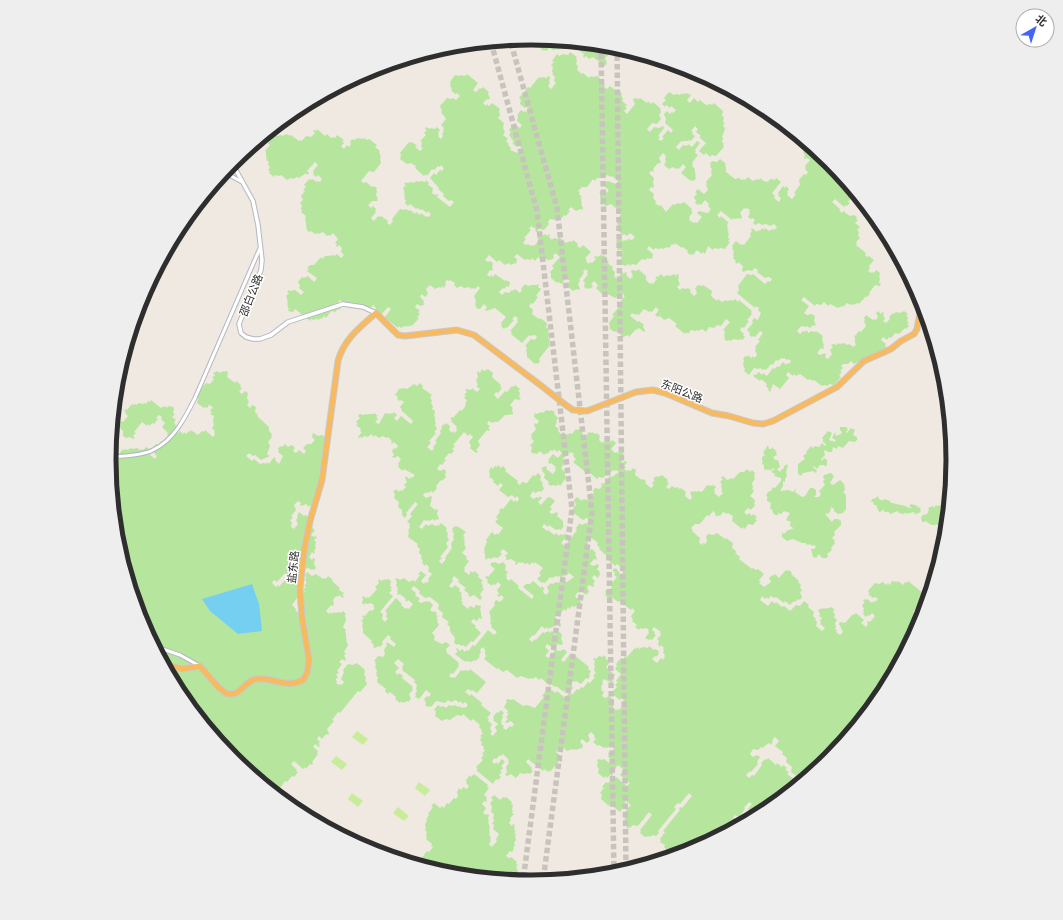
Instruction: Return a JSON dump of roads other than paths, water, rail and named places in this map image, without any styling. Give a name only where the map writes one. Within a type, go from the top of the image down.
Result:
[{"type":"highway","name":"东阳公路","points":[[376,313],[398,335],[405,336],[457,330],[474,335],[573,410],[587,411],[636,392],[654,390],[665,393],[712,413],[763,424],[773,422],[838,387],[864,361],[891,349],[901,341],[914,334],[918,329],[920,315]]},
{"type":"highway","name":"盐东路","points":[[200,666],[218,688],[227,694],[236,694],[248,682],[254,679],[263,678],[291,684],[303,680],[307,673],[309,660],[302,618],[300,589],[303,559],[310,521],[322,480],[338,361],[341,350],[347,341],[359,327],[376,313]]},
{"type":"highway","points":[[171,666],[182,668],[200,666]]},
{"type":"street","name":"邵白公路","points":[[235,170],[253,201],[260,248],[261,270],[239,324],[241,333],[246,338],[260,339],[271,335],[288,322],[343,304],[363,307],[376,313]]},
{"type":"street","points":[[230,175],[242,182]]},
{"type":"street","points":[[116,456],[152,451],[165,443],[185,418],[260,248]]},
{"type":"street","points":[[162,649],[180,655],[200,666]]},
{"type":"water","points":[[252,584],[259,604],[262,631],[238,634],[210,611],[202,599]]},
{"type":"tunnel","points":[[512,46],[557,208],[592,512],[544,875]]},
{"type":"tunnel","points":[[492,47],[537,211],[572,509],[524,875]]},
{"type":"tunnel","points":[[601,51],[614,867]]},
{"type":"tunnel","points":[[617,54],[626,864]]}]
